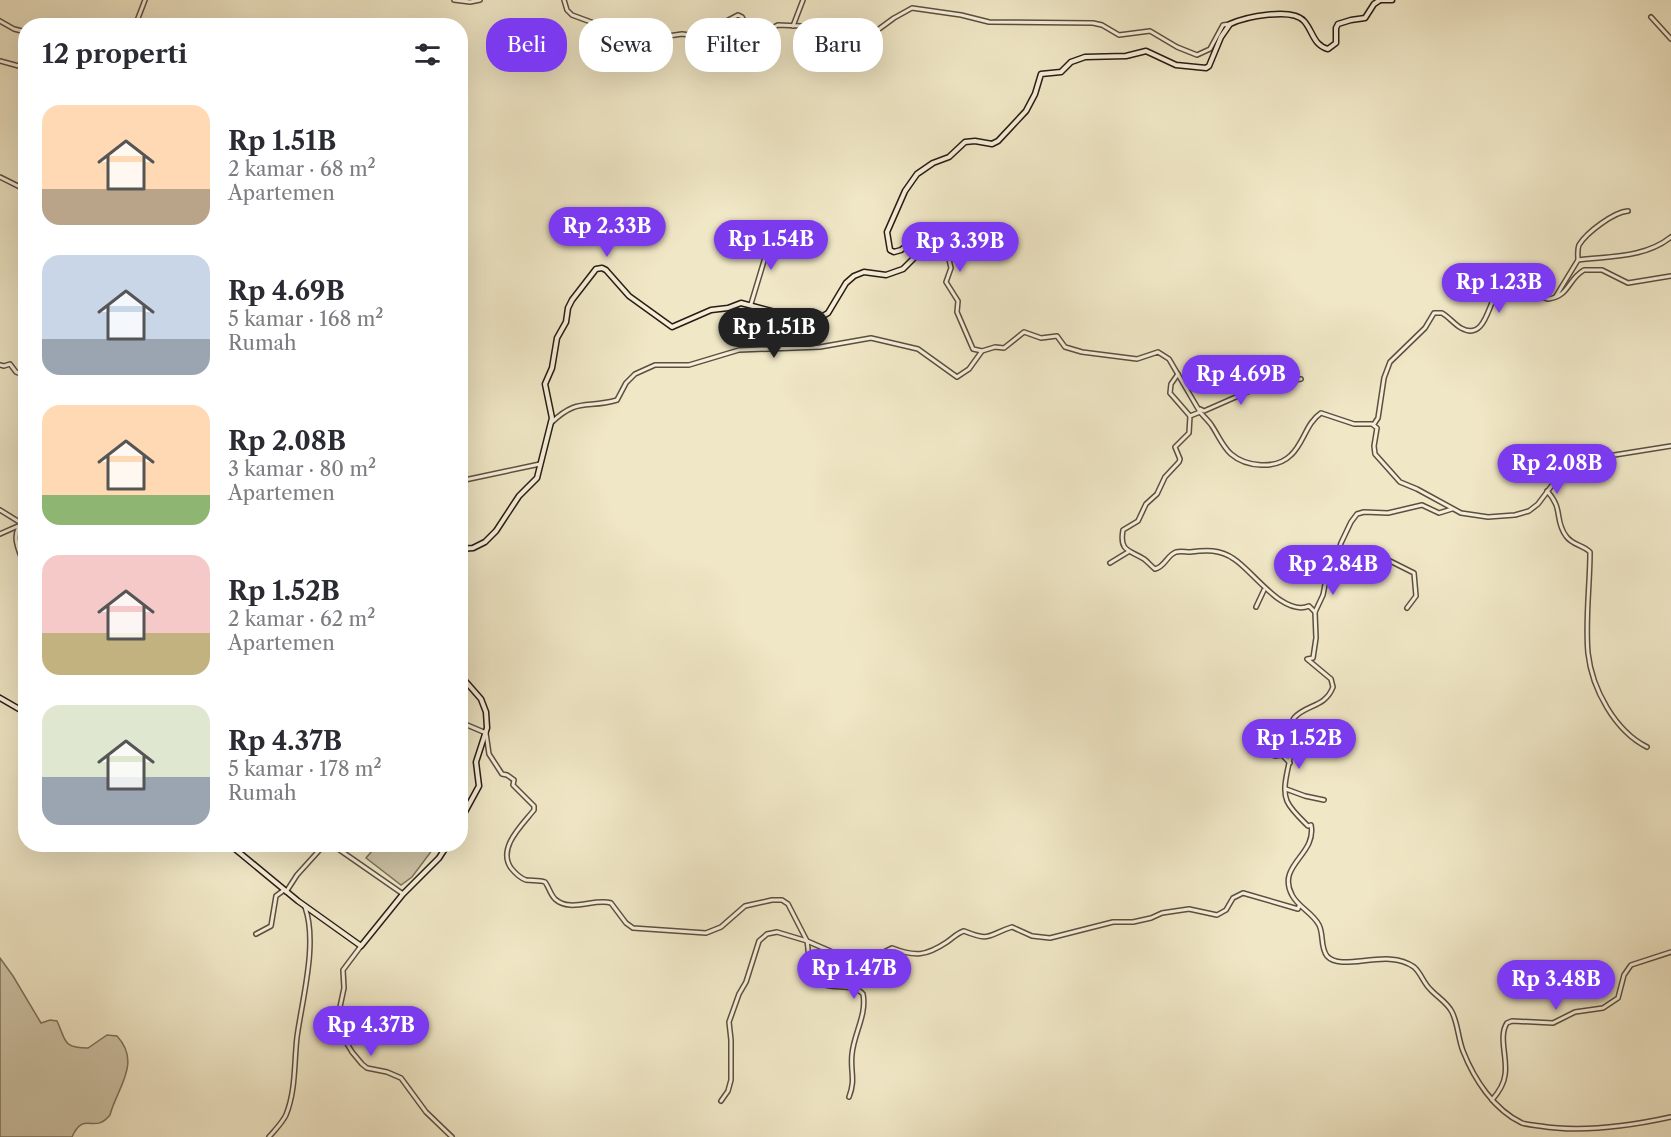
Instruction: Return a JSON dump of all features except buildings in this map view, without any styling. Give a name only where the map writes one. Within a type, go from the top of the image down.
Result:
[{"type":"street","points":[[138,18],[145,0]]},
{"type":"street","points":[[454,0],[470,2],[480,0]]},
{"type":"street","points":[[564,0],[567,10],[572,15],[628,36],[645,34],[661,37],[682,34],[698,36],[737,15],[742,17],[748,28],[753,30],[768,30],[778,25],[793,26]]},
{"type":"street","points":[[796,18],[803,0]]},
{"type":"street","points":[[883,26],[900,14],[915,8],[961,15],[987,22],[1093,23],[1102,25],[1119,35],[1150,31],[1177,47],[1197,55],[1210,48],[1222,25],[1278,13],[1293,15],[1305,22],[1316,42],[1327,49],[1335,45],[1338,24],[1365,18],[1374,4],[1380,0],[1392,0]]},
{"type":"street","points":[[1651,17],[1671,39]]},
{"type":"street","points":[[0,21],[18,30]]},
{"type":"street","points":[[917,255],[920,248],[918,240],[915,239],[901,250],[894,252],[890,250],[887,232],[909,185],[924,168],[949,157],[965,142],[992,144],[998,141],[1026,111],[1035,94],[1041,74],[1061,72],[1071,62],[1085,57],[1126,56],[1146,51],[1176,65],[1206,68],[1230,24]]},
{"type":"street","points":[[0,61],[18,66]]},
{"type":"street","points":[[0,177],[18,186]]},
{"type":"street","points":[[1555,298],[1578,260],[1580,244],[1594,229],[1621,212],[1628,211]]},
{"type":"street","points":[[1578,260],[1637,253],[1671,237]]},
{"type":"street","points":[[751,304],[767,251],[763,240]]},
{"type":"street","points":[[468,548],[484,542],[496,531],[519,496],[536,480],[551,423],[552,413],[545,384],[552,368],[557,338],[566,322],[568,308],[596,269],[602,268],[629,296],[672,327],[714,309],[728,308],[741,303],[802,320],[818,319],[828,313],[846,283],[854,276],[864,272],[884,275],[896,272],[931,246],[939,248],[948,255],[951,265],[946,282],[958,301],[957,312],[973,349],[982,351],[995,347],[1004,348],[1024,332],[1041,338],[1057,336],[1065,347],[1096,354],[1142,358],[1158,352],[1169,359],[1193,401],[1212,425],[1228,452],[1247,462],[1262,465],[1276,464],[1292,455],[1311,423],[1322,413],[1353,424],[1374,424]]},
{"type":"street","points":[[1374,424],[1378,418],[1384,378],[1390,362],[1425,328],[1433,314],[1442,313],[1460,327],[1472,330],[1483,324],[1496,295],[1506,288],[1521,285],[1545,299],[1564,294],[1574,278],[1584,270],[1602,270],[1628,283],[1671,276]]},
{"type":"street","points":[[551,423],[564,412],[578,405],[617,400],[626,383],[637,372],[647,368],[659,364],[691,365],[736,350],[820,346],[878,339],[918,349],[957,377],[969,369],[982,351]]},
{"type":"street","points":[[0,365],[10,364],[18,373]]},
{"type":"street","points":[[1178,374],[1171,384],[1170,393],[1190,416],[1189,434],[1175,447],[1179,462],[1165,477],[1157,494],[1146,504],[1138,521],[1122,531],[1123,543],[1128,552],[1144,559],[1152,568],[1157,568],[1177,552],[1214,550],[1236,560],[1251,572],[1264,588],[1294,606],[1304,608],[1309,606],[1316,612]]},
{"type":"street","points":[[1193,401],[1204,411],[1261,386],[1301,379]]},
{"type":"street","points":[[1190,416],[1200,412]]},
{"type":"street","points":[[1374,424],[1377,428],[1374,452],[1400,482],[1471,516],[1521,514],[1534,507],[1558,479],[1579,471],[1602,457],[1671,446]]},
{"type":"street","points":[[468,479],[540,464]]},
{"type":"street","points":[[1547,491],[1556,503],[1564,534],[1571,542],[1590,552],[1588,654],[1603,699],[1620,727],[1634,740],[1647,747]]},
{"type":"street","points":[[1407,608],[1416,597],[1414,573],[1371,552],[1355,566],[1338,567],[1335,561],[1341,543],[1353,518],[1360,513],[1388,513],[1422,505],[1439,513],[1452,508]]},
{"type":"street","points":[[0,510],[18,523]]},
{"type":"street","points":[[0,534],[18,525]]},
{"type":"street","points":[[18,529],[16,540],[18,546]]},
{"type":"street","points":[[1110,563],[1128,552]]},
{"type":"street","points":[[1327,574],[1316,612],[1313,658],[1307,659],[1331,679],[1333,687],[1322,702],[1299,714],[1293,721],[1286,789],[1288,803],[1311,828],[1309,845],[1295,862],[1289,876],[1291,893],[1299,906],[1319,924],[1324,951],[1330,958],[1344,962],[1394,958],[1406,962],[1418,971],[1428,987],[1452,1011],[1463,1053],[1475,1077],[1492,1100],[1509,1116],[1521,1122],[1547,1127],[1600,1127],[1671,1117]]},
{"type":"street","points":[[1256,607],[1264,588]]},
{"type":"street","points":[[468,684],[484,707],[489,754],[502,774],[507,774],[514,780],[513,785],[534,806],[534,810],[516,832],[506,852],[508,863],[517,875],[526,880],[545,882],[555,898],[564,904],[602,901],[611,903],[626,923],[640,930],[659,929],[708,933],[722,926],[746,906],[762,901],[782,900],[788,904],[807,941],[811,970],[815,979],[826,986],[858,989],[864,996],[865,1011],[852,1050],[851,1064],[854,1084],[849,1097]]},
{"type":"street","points":[[0,698],[18,708]]},
{"type":"street","points":[[468,725],[486,733]]},
{"type":"street","points":[[468,806],[479,786],[476,762],[486,733]]},
{"type":"street","points":[[1259,751],[1283,756],[1290,763]]},
{"type":"street","points":[[1286,789],[1324,800]]},
{"type":"street","points":[[239,852],[285,891],[361,946]]},
{"type":"street","points":[[256,934],[271,926],[276,896],[285,891],[318,852]]},
{"type":"street","points":[[343,852],[403,894]]},
{"type":"street","points":[[443,852],[403,894],[343,970],[344,986],[337,1021],[339,1030],[362,1064],[401,1078],[426,1112],[452,1137]]},
{"type":"street","points":[[721,1101],[728,1091],[731,1080],[729,1021],[759,941],[767,934],[777,932],[807,941],[837,954],[863,960],[892,948],[911,955],[920,955],[964,931],[980,938],[1012,927],[1032,936],[1053,938],[1113,922],[1133,922],[1162,913],[1189,909],[1217,915],[1226,910],[1233,898],[1243,893],[1298,909],[1299,906]]},
{"type":"street","points":[[269,1137],[285,1117],[291,1097],[297,1039],[303,1013],[310,931],[304,904]]},
{"type":"street","points":[[1492,1100],[1502,1087],[1505,1077],[1503,1032],[1507,1023],[1512,1021],[1550,1024],[1575,1012],[1603,1008],[1617,999],[1624,975],[1631,965],[1671,952]]},
{"type":"shaded area","points":[[371,852],[431,852],[412,877],[401,885],[366,858]]},
{"type":"shaded area","points":[[0,958],[41,1023],[50,1020],[57,1021],[66,1042],[80,1048],[88,1048],[107,1035],[117,1036],[124,1046],[128,1066],[126,1075],[110,1115],[104,1121],[81,1125],[72,1137],[0,1137]]}]
